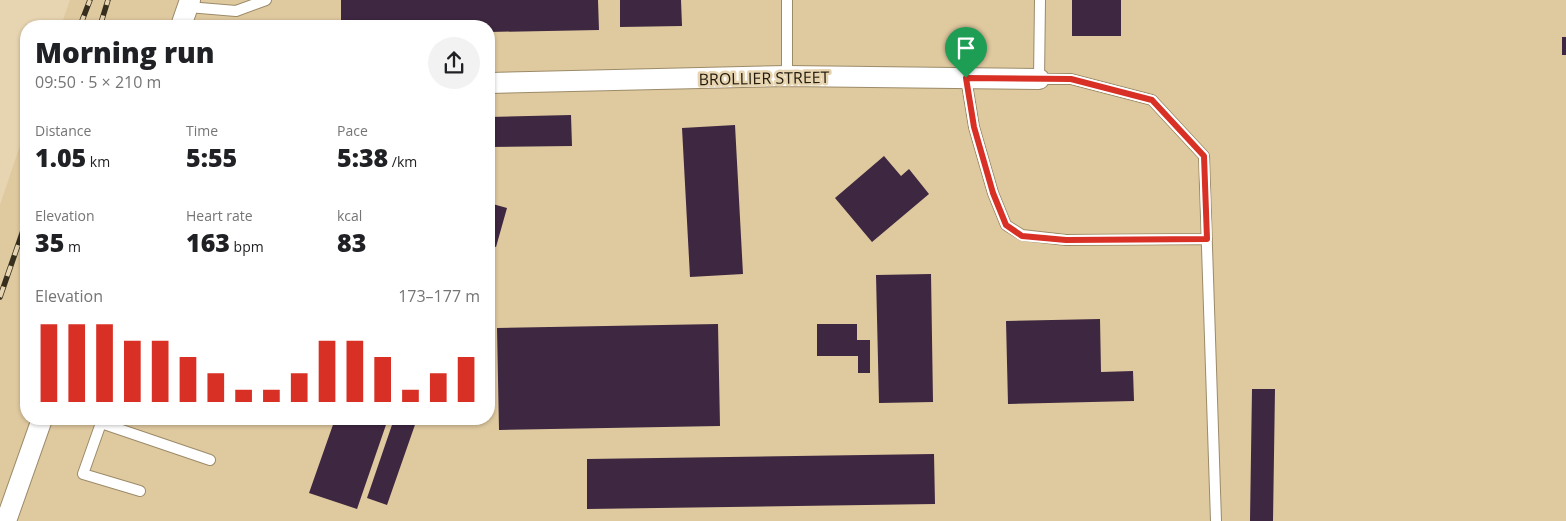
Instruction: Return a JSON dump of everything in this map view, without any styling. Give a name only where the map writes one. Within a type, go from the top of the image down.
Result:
[{"type":"street","points":[[183,20],[189,4]]},
{"type":"street","name":"BROLLIER STREET","points":[[495,83],[787,76],[1039,79]]},
{"type":"street","points":[[6,521],[40,425]]},
{"type":"lane","points":[[189,4],[236,11],[266,0]]},
{"type":"lane","points":[[787,0],[787,76]]},
{"type":"lane","points":[[1040,0],[1039,79],[1071,79],[1152,100],[1204,156],[1216,521]]},
{"type":"lane","points":[[966,78],[974,127],[993,193],[1006,225],[1022,236],[1066,240],[1207,239]]},
{"type":"lane","points":[[97,425],[83,474],[140,491]]},
{"type":"lane","points":[[109,425],[210,460]]},
{"type":"shaded area","points":[[70,0],[1566,0],[1566,521],[0,521],[0,205],[20,146],[20,425],[495,425],[495,20],[63,20]]},
{"type":"building","points":[[341,0],[598,0],[599,30],[495,32],[495,20],[341,20]]},
{"type":"building","points":[[620,0],[681,0],[682,26],[620,27]]},
{"type":"building","points":[[1072,0],[1121,0],[1121,36],[1072,36]]},
{"type":"building","points":[[1562,37],[1566,37],[1566,55],[1562,55]]},
{"type":"building","points":[[571,115],[572,146],[495,147],[495,117]]},
{"type":"building","points":[[735,125],[743,274],[690,277],[682,128]]},
{"type":"building","points":[[884,156],[901,176],[909,169],[929,194],[872,242],[835,198]]},
{"type":"building","points":[[495,205],[507,208],[495,247]]},
{"type":"building","points":[[931,274],[933,402],[879,403],[876,275]]},
{"type":"building","points":[[1100,319],[1101,372],[1133,371],[1134,401],[1008,404],[1006,321]]},
{"type":"building","points":[[718,324],[720,426],[499,430],[497,328]]},
{"type":"building","points":[[817,324],[857,324],[857,340],[870,340],[870,373],[858,373],[858,356],[817,356]]},
{"type":"building","points":[[1252,389],[1275,389],[1273,521],[1250,521]]},
{"type":"building","points":[[333,425],[386,425],[357,509],[309,493]]},
{"type":"building","points":[[392,425],[415,425],[387,505],[367,498]]},
{"type":"building","points":[[934,454],[935,504],[587,509],[587,459]]},
{"type":"railway","points":[[82,20],[90,0]]},
{"type":"railway","points":[[102,20],[108,0]]},
{"type":"railway","points":[[0,297],[20,239]]},
{"type":"route","points":[[966,78],[1071,79],[1152,100],[1204,156],[1207,239],[1066,240],[1022,236],[1006,225],[993,193],[974,127],[966,78]]}]
